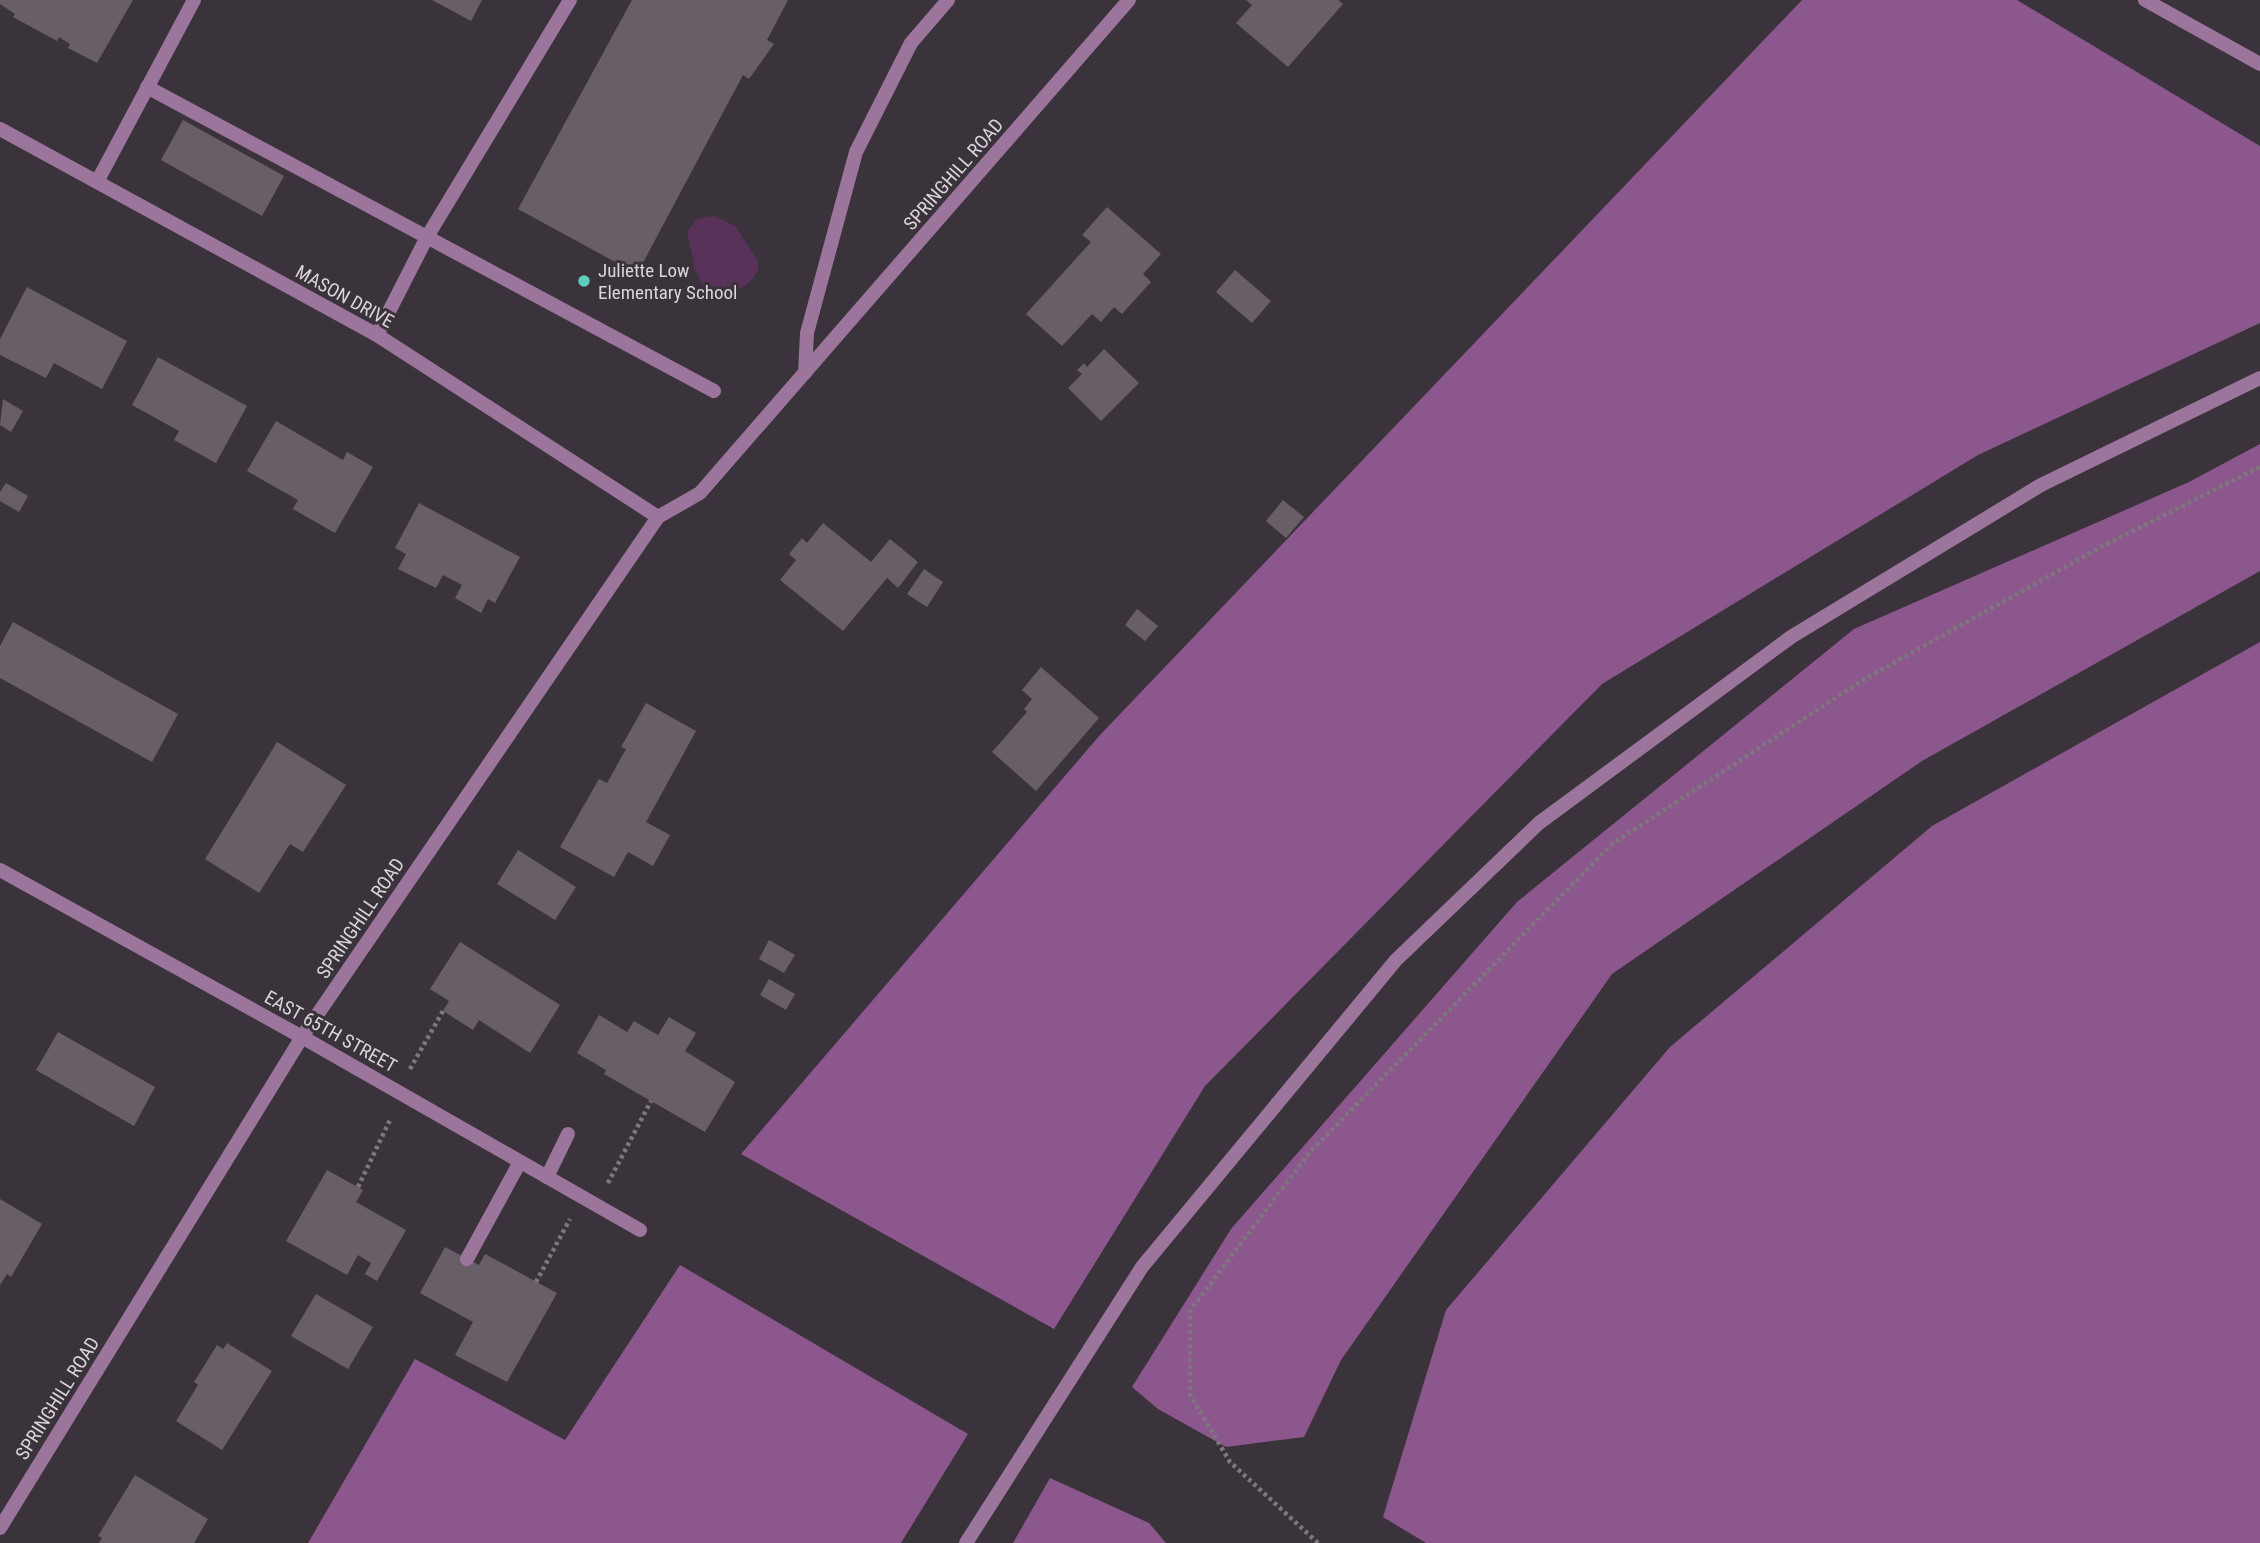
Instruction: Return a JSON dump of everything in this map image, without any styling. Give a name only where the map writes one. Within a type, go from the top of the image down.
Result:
[{"type":"street","points":[[97,182],[194,0]]},
{"type":"street","points":[[377,335],[427,237],[570,0]]},
{"type":"street","points":[[805,373],[807,333],[856,152],[911,43],[948,0]]},
{"type":"street","name":"SPRINGHILL ROAD","points":[[0,1528],[302,1037],[658,517],[700,494],[1129,0]]},
{"type":"street","points":[[2145,0],[2260,64]]},
{"type":"street","points":[[147,87],[714,391]]},
{"type":"street","name":"MASON DRIVE","points":[[0,129],[377,335],[658,517]]},
{"type":"street","points":[[966,1543],[1142,1267],[1396,960],[1539,823],[1791,637],[2041,485],[2260,378]]},
{"type":"street","name":"EAST 65TH STREET","points":[[0,870],[400,1092],[640,1230]]},
{"type":"street","points":[[547,1177],[568,1134]]},
{"type":"street","points":[[467,1259],[520,1161]]},
{"type":"path","points":[[1318,1543],[1230,1462],[1190,1395],[1190,1311],[1309,1153],[1612,844],[1863,680],[2101,547],[2260,467]]},
{"type":"path","points":[[358,1187],[400,1092],[443,1011]]},
{"type":"path","points":[[596,1205],[652,1101]]},
{"type":"path","points":[[536,1282],[582,1197]]},
{"type":"shaded area","points":[[1802,0],[2017,0],[2260,146],[2260,323],[1978,455],[1602,684],[1205,1086],[1054,1329],[741,1154],[1100,735]]},
{"type":"shaded area","points":[[715,216],[736,227],[758,261],[758,271],[751,281],[736,292],[721,294],[704,288],[695,270],[687,231],[698,218]]},
{"type":"shaded area","points":[[2260,444],[2260,571],[1922,761],[1612,974],[1341,1360],[1304,1437],[1226,1447],[1158,1409],[1132,1387],[1231,1229],[1517,902],[1854,629],[2189,482]]},
{"type":"shaded area","points":[[2260,642],[2260,1543],[1426,1543],[1383,1517],[1446,1310],[1670,1047],[1932,826]]},
{"type":"shaded area","points":[[680,1265],[968,1434],[901,1543],[308,1543],[415,1359],[565,1440]]},
{"type":"shaded area","points":[[1050,1478],[1149,1523],[1166,1543],[1013,1543]]},
{"type":"building","points":[[0,0],[133,0],[97,63],[68,48],[70,44],[59,37],[57,41],[13,17],[15,14],[0,4]]},
{"type":"building","points":[[432,0],[482,0],[471,21]]},
{"type":"building","points":[[632,0],[788,0],[767,40],[774,44],[749,79],[743,75],[637,274],[518,209]]},
{"type":"building","points":[[1246,0],[1338,0],[1343,4],[1288,67],[1236,23],[1252,5]]},
{"type":"building","points":[[183,120],[284,176],[262,216],[161,160]]},
{"type":"building","points":[[1107,207],[1161,254],[1143,274],[1151,282],[1122,314],[1114,307],[1101,322],[1092,314],[1062,346],[1026,314],[1091,242],[1082,235]]},
{"type":"building","points":[[1235,270],[1271,301],[1252,323],[1216,292]]},
{"type":"building","points":[[27,287],[127,341],[102,389],[54,363],[46,378],[0,355],[0,339]]},
{"type":"building","points":[[1104,349],[1139,383],[1101,421],[1068,388],[1082,374],[1077,370],[1084,363],[1087,367]]},
{"type":"building","points":[[158,357],[247,406],[216,463],[174,440],[179,431],[132,405]]},
{"type":"building","points":[[3,399],[23,411],[11,432],[0,425]]},
{"type":"building","points":[[276,421],[343,460],[347,452],[373,467],[335,533],[293,509],[298,500],[247,471]]},
{"type":"building","points":[[6,483],[28,496],[19,512],[0,501],[0,492]]},
{"type":"building","points":[[1283,500],[1304,517],[1286,538],[1266,521]]},
{"type":"building","points":[[419,503],[520,557],[495,603],[488,599],[481,613],[455,598],[462,585],[443,575],[436,588],[398,569],[406,554],[395,548]]},
{"type":"building","points":[[823,523],[871,562],[890,539],[918,562],[898,588],[887,578],[843,631],[780,580],[796,560],[789,554],[802,538],[807,543]]},
{"type":"building","points":[[924,569],[943,582],[927,607],[907,594]]},
{"type":"building","points":[[1137,609],[1158,626],[1145,641],[1125,625]]},
{"type":"building","points":[[13,622],[178,714],[152,762],[0,678],[0,646]]},
{"type":"building","points":[[1041,667],[1099,718],[1036,791],[992,752],[1027,712],[1024,709],[1032,699],[1022,690]]},
{"type":"building","points":[[646,703],[696,731],[646,822],[670,835],[653,866],[628,852],[614,877],[560,847],[599,779],[607,783],[626,749],[621,747]]},
{"type":"building","points":[[277,742],[346,785],[303,852],[290,844],[259,893],[205,859]]},
{"type":"building","points":[[518,850],[576,887],[555,920],[497,884]]},
{"type":"building","points":[[769,940],[795,955],[784,973],[759,959]]},
{"type":"building","points":[[460,942],[560,1005],[530,1053],[479,1020],[473,1030],[443,1011],[449,1001],[430,989]]},
{"type":"building","points":[[769,979],[795,994],[786,1010],[760,995]]},
{"type":"building","points":[[599,1015],[627,1032],[634,1021],[658,1035],[669,1017],[696,1033],[685,1051],[735,1082],[705,1132],[604,1074],[606,1070],[577,1053]]},
{"type":"building","points":[[58,1032],[155,1087],[134,1126],[36,1070]]},
{"type":"building","points":[[327,1170],[363,1190],[356,1202],[406,1230],[377,1281],[365,1274],[371,1263],[358,1255],[347,1275],[286,1241]]},
{"type":"building","points":[[0,1199],[42,1224],[11,1277],[7,1274],[0,1285]]},
{"type":"building","points":[[445,1247],[479,1265],[485,1254],[557,1293],[507,1382],[455,1355],[473,1322],[420,1293]]},
{"type":"building","points":[[316,1294],[373,1327],[348,1369],[291,1336]]},
{"type":"building","points":[[227,1343],[272,1371],[222,1450],[176,1421],[198,1385],[194,1382],[217,1345],[223,1349]]},
{"type":"building","points":[[135,1475],[208,1519],[194,1543],[99,1543],[102,1538],[98,1536]]},
{"type":"place","name":"Juliette Low Elementary School","points":[[584,281]]}]
